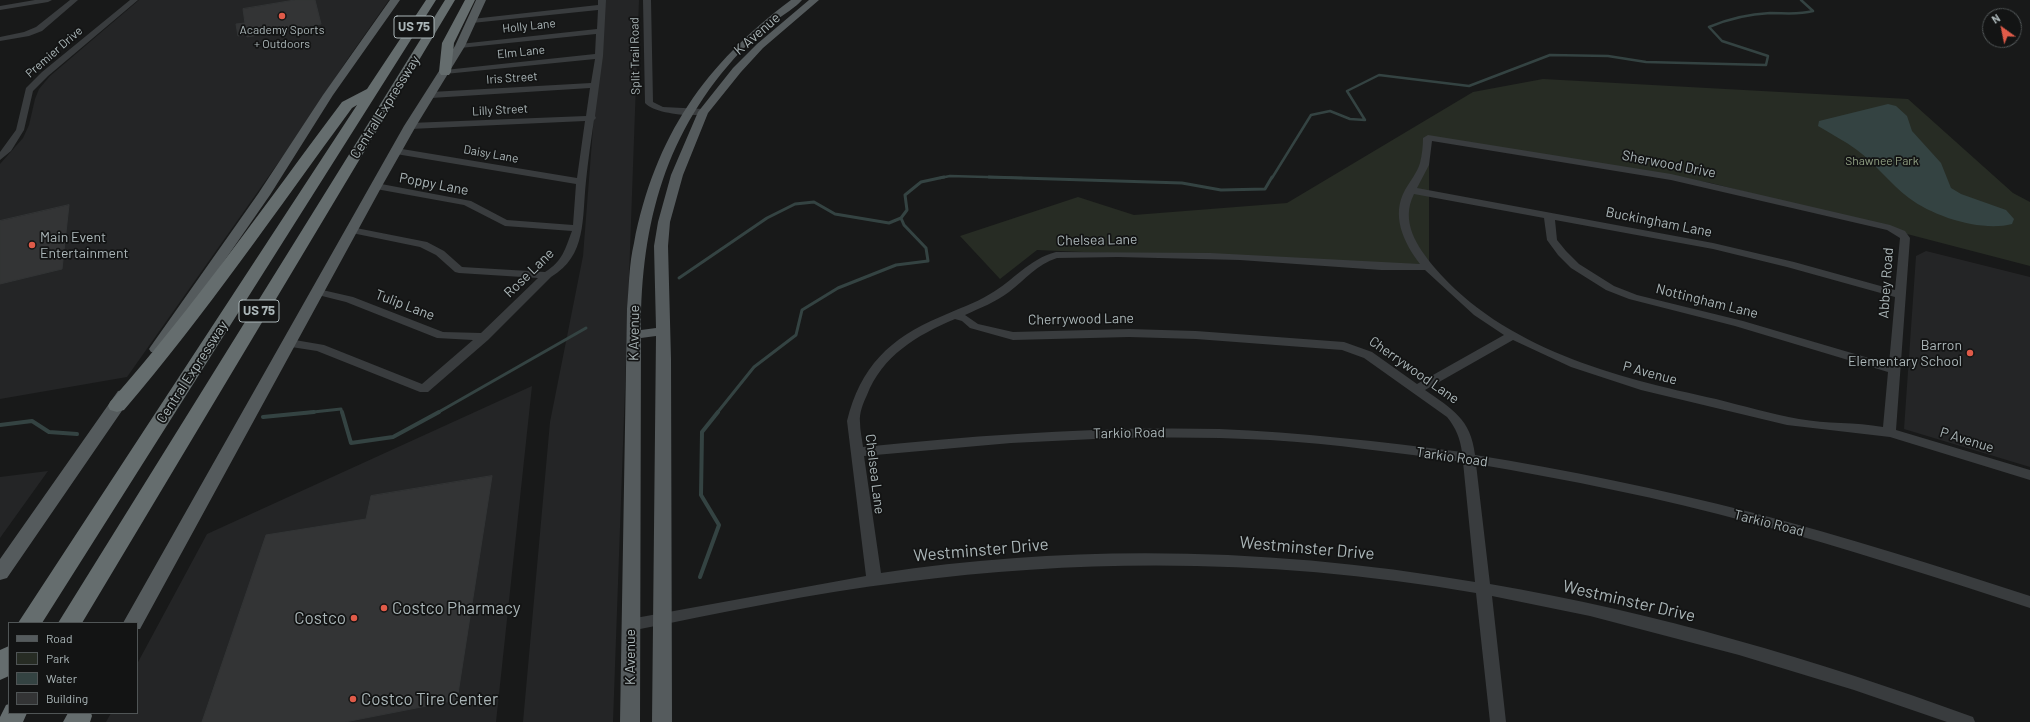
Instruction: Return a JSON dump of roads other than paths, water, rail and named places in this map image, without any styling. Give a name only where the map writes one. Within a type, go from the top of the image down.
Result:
[{"type":"highway","name":"Central Expressway","points":[[31,622],[431,0]]},
{"type":"highway","name":"Central Expressway","points":[[71,622],[450,0]]},
{"type":"highway","points":[[445,72],[448,43],[470,0]]},
{"type":"highway","points":[[116,406],[148,372],[195,311],[347,106],[373,90]]},
{"type":"highway","points":[[0,670],[8,658]]},
{"type":"main road","points":[[0,574],[264,195],[328,95],[395,0]]},
{"type":"main road","points":[[134,622],[410,126],[460,46],[481,0]]},
{"type":"main road","points":[[796,0],[812,2]]},
{"type":"main road","name":"K Avenue","points":[[630,722],[634,335],[638,258],[644,220],[660,167],[687,112],[714,74],[737,50],[796,0]]},
{"type":"main road","name":"K Avenue","points":[[662,722],[664,331],[661,246],[664,222],[677,175],[704,112],[738,69],[754,52],[812,2]]},
{"type":"main road","points":[[737,50],[754,52]]},
{"type":"main road","points":[[634,335],[664,331]]},
{"type":"street","points":[[0,8],[48,0]]},
{"type":"street","points":[[0,39],[26,34],[39,29],[74,0]]},
{"type":"street","name":"Premier Drive","points":[[0,156],[8,149],[20,130],[29,90],[46,73],[134,0]]},
{"type":"street","name":"Split Trail Road","points":[[647,0],[648,100],[656,108],[687,112],[704,112]]},
{"type":"street","points":[[472,21],[602,3]]},
{"type":"street","name":"Rose Lane","points":[[289,343],[320,348],[424,389],[484,337],[547,275],[559,268],[566,260],[578,228],[581,182],[592,118],[599,56],[602,3]]},
{"type":"street","name":"Holly Lane","points":[[460,46],[600,31]]},
{"type":"street","name":"Elm Lane","points":[[445,72],[599,56]]},
{"type":"street","name":"Iris Street","points":[[430,95],[595,85]]},
{"type":"street","name":"Lilly Street","points":[[410,126],[592,118]]},
{"type":"street","name":"P Avenue","points":[[1428,138],[1424,165],[1410,190],[1403,213],[1406,233],[1414,250],[1457,295],[1484,317],[1513,335],[1576,365],[1614,379],[1664,393],[1781,420],[1812,425],[1860,427],[1889,433],[2030,475]]},
{"type":"street","name":"Sherwood Drive","points":[[1428,138],[1671,177],[1890,228],[1901,233]]},
{"type":"street","name":"Daisy Lane","points":[[396,151],[581,182]]},
{"type":"street","name":"Poppy Lane","points":[[376,186],[467,203],[505,223],[578,228]]},
{"type":"street","name":"Buckingham Lane","points":[[1410,190],[1713,246],[1790,264],[1900,295]]},
{"type":"street","name":"Nottingham Lane","points":[[1549,216],[1552,240],[1562,253],[1575,266],[1610,288],[1633,297],[1740,323],[1894,370]]},
{"type":"street","points":[[352,230],[422,244],[440,254],[459,270],[547,275]]},
{"type":"street","name":"Abbey Road","points":[[1889,433],[1905,238],[1901,233]]},
{"type":"street","name":"Chelsea Lane","points":[[874,580],[853,421],[856,404],[866,382],[880,361],[895,346],[909,336],[997,295],[1016,281],[1036,262],[1043,258],[1056,254],[1154,254],[1313,261],[1375,268],[1429,267]]},
{"type":"street","name":"Tulip Lane","points":[[318,292],[349,299],[441,335],[484,337]]},
{"type":"street","name":"Cherrywood Lane","points":[[956,315],[966,319],[974,326],[1013,336],[1129,333],[1196,335],[1344,346],[1368,355],[1415,390],[1451,414],[1460,424],[1467,439],[1498,722]]},
{"type":"street","points":[[1415,390],[1513,335]]},
{"type":"street","name":"Tarkio Road","points":[[856,452],[935,444],[1106,433],[1176,433],[1278,437],[1366,445],[1469,459],[1556,474],[1761,520],[1858,546],[1945,573],[2030,602]]},
{"type":"street","name":"Westminster Drive","points":[[630,625],[874,580],[922,573],[1028,564],[1133,559],[1212,560],[1306,566],[1402,575],[1483,588],[1582,608],[1700,637],[1826,673],[1967,722]]},
{"type":"water","points":[[1888,104],[1896,106],[1907,116],[1912,131],[1941,163],[1951,188],[1961,194],[2006,210],[2014,219],[2012,224],[1987,226],[1973,224],[1945,217],[1919,205],[1902,192],[1857,150],[1818,126],[1819,121]]},
{"type":"waterway","points":[[1272,178],[1311,115],[1330,111],[1350,119],[1365,120],[1347,91],[1379,75],[1469,86],[1550,55],[1608,56],[1646,62],[1766,65],[1768,56],[1722,41],[1709,27],[1731,19],[1754,14],[1813,11],[1801,0]]},
{"type":"waterway","points":[[940,178],[950,176],[1014,178]]},
{"type":"waterway","points":[[901,218],[907,210],[905,195],[921,182],[944,177]]},
{"type":"waterway","points":[[989,177],[1014,178]]},
{"type":"waterway","points":[[1014,178],[1182,183],[1221,190],[1265,189],[1272,177]]},
{"type":"waterway","points":[[1014,178],[1022,178]]},
{"type":"waterway","points":[[679,278],[767,218],[795,204],[814,202],[835,214],[889,223],[901,218]]},
{"type":"waterway","points":[[717,413],[754,367],[796,335],[802,310],[838,288],[896,265],[928,261],[926,248],[904,225],[901,218]]},
{"type":"waterway","points":[[437,413],[586,328]]},
{"type":"waterway","points":[[306,413],[341,409],[342,413]]},
{"type":"waterway","points":[[306,413],[314,412]]},
{"type":"waterway","points":[[342,412],[351,443],[393,437],[439,412]]},
{"type":"waterway","points":[[700,577],[719,525],[701,495],[702,432],[718,412]]},
{"type":"waterway","points":[[263,417],[306,413]]},
{"type":"waterway","points":[[0,425],[32,421],[49,432],[77,434]]},
{"type":"place","name":"Academy Sports + Outdoors","points":[[282,16]]},
{"type":"place","name":"Main Event Entertainment","points":[[32,245]]},
{"type":"place","name":"Barron Elementary School","points":[[1970,353]]},
{"type":"place","name":"Costco Pharmacy","points":[[384,608]]},
{"type":"place","name":"Costco","points":[[354,618]]},
{"type":"place","name":"Costco Tire Center","points":[[353,699]]},
{"type":"park label","name":"Shawnee Park","points":[[1882,161]]}]
